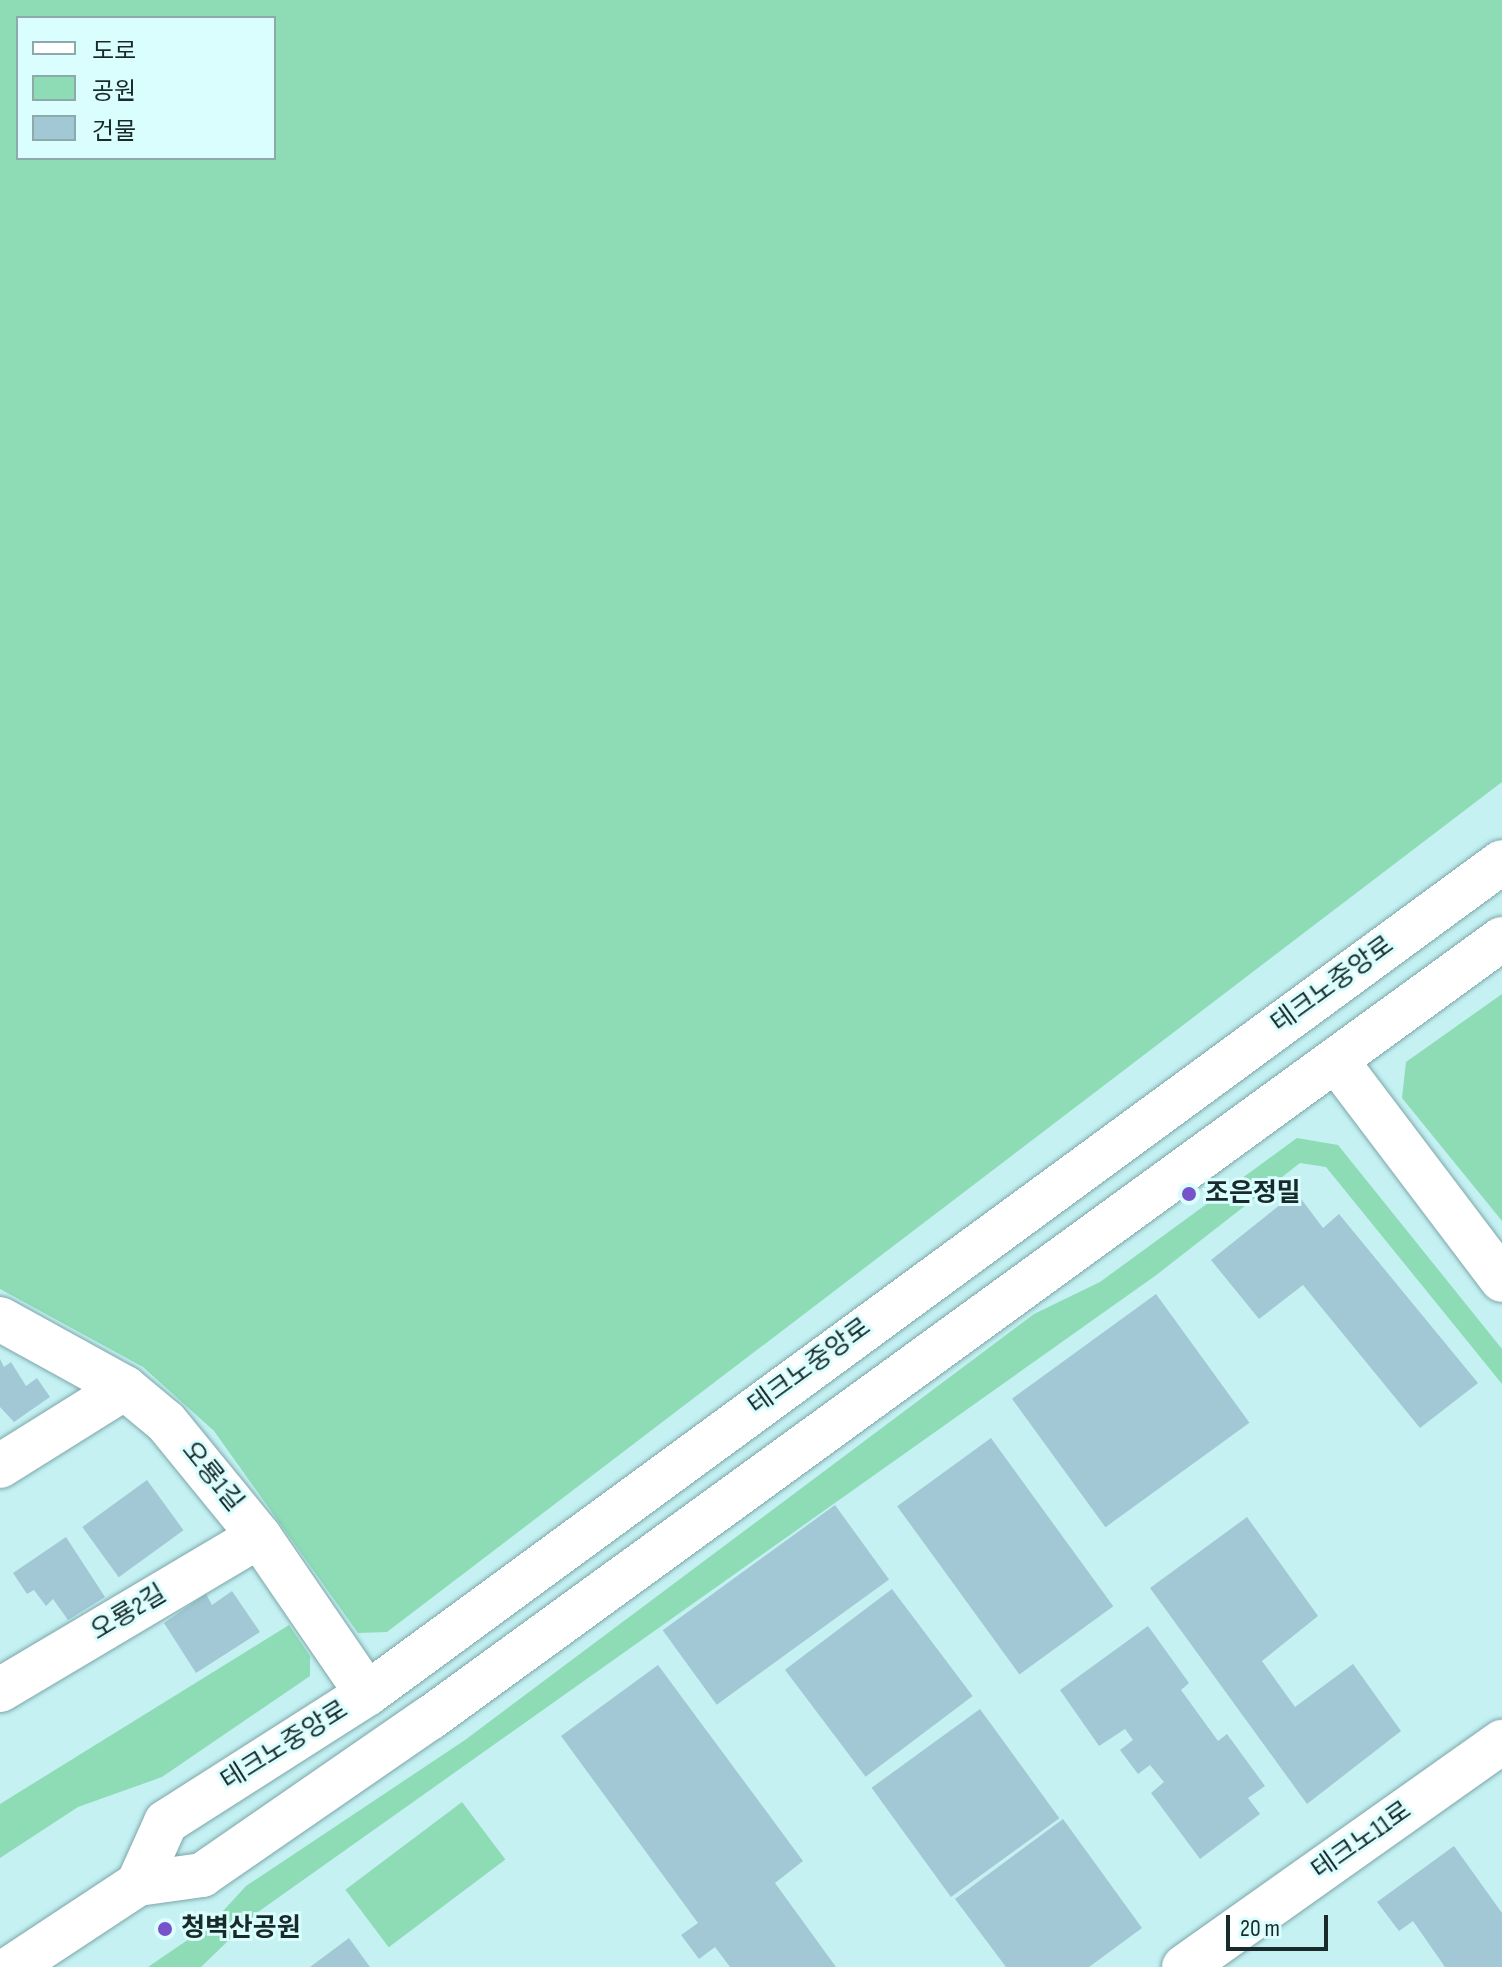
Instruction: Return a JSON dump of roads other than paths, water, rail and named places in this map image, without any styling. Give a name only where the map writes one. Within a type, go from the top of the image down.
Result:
[{"type":"main road","name":"테크노중앙로","points":[[138,1884],[166,1822],[367,1694],[1502,862]]},
{"type":"main road","points":[[12,1967],[138,1884],[202,1875],[1338,1063],[1502,939]]},
{"type":"main road","points":[[1338,1063],[1502,1280]]},
{"type":"main road","name":"오룡1길","points":[[0,1319],[125,1388],[201,1459],[259,1536],[367,1694]]},
{"type":"main road","points":[[0,1466],[125,1388]]},
{"type":"main road","name":"오룡2길","points":[[0,1690],[259,1536]]},
{"type":"main road","name":"테크노11로","points":[[1184,1967],[1502,1742]]},
{"type":"place","name":"조은정밀","points":[[1189,1194]]},
{"type":"place","name":"청벽산공원","points":[[165,1929]]}]
